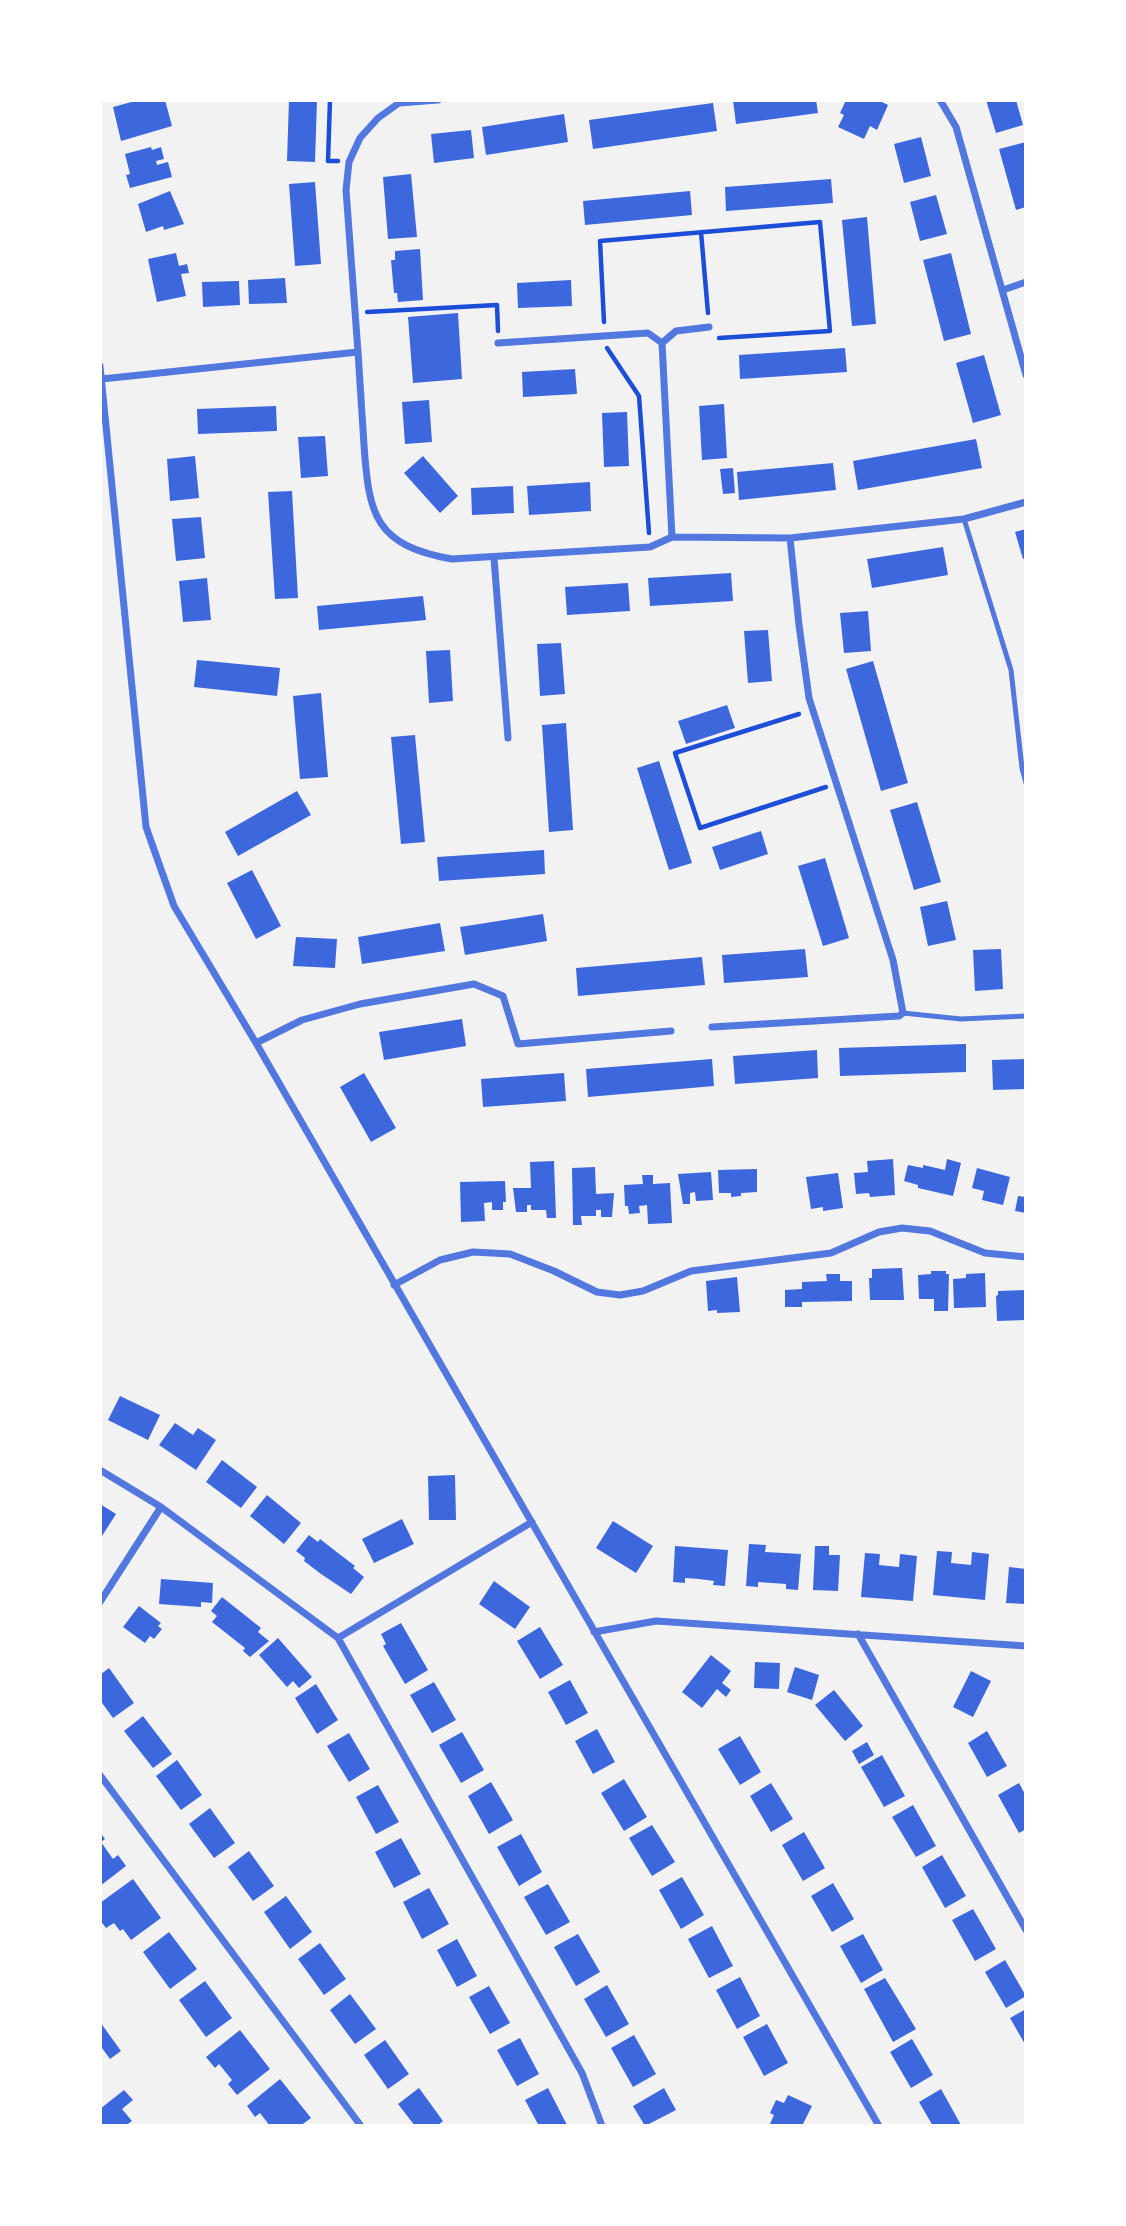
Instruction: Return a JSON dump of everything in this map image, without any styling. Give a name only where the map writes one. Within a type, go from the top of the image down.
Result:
[{"type":"street","points":[[438,100],[399,103],[378,118],[360,138],[349,162],[346,190],[368,490],[374,513],[387,532],[407,547],[452,559],[650,547],[672,537],[790,538],[964,519],[1026,502]]},
{"type":"street","points":[[940,100],[956,127],[1026,375]]},
{"type":"street","points":[[1003,290],[1026,282]]},
{"type":"street","points":[[672,537],[663,343],[676,331],[709,327]]},
{"type":"street","points":[[498,342],[648,333],[663,343]]},
{"type":"street","points":[[102,379],[358,352]]},
{"type":"street","points":[[100,366],[146,827],[174,906],[256,1043],[879,2126]]},
{"type":"street","points":[[712,1027],[900,1016],[903,1013],[893,960],[809,698],[790,538]]},
{"type":"street","points":[[494,558],[508,738]]},
{"type":"street","points":[[256,1043],[302,1020],[360,1004],[474,984],[503,996],[518,1044],[671,1031]]},
{"type":"street","points":[[394,1285],[440,1259],[473,1252],[510,1254],[597,1292],[620,1295],[643,1291],[691,1271],[831,1253],[878,1232],[902,1228],[930,1231],[985,1253],[1026,1257]]},
{"type":"street","points":[[100,1470],[161,1507],[338,1638],[582,2073],[602,2126]]},
{"type":"street","points":[[100,1602],[161,1507]]},
{"type":"street","points":[[338,1638],[532,1522]]},
{"type":"street","points":[[594,1632],[656,1620],[1026,1646]]},
{"type":"street","points":[[858,1634],[1026,1930]]},
{"type":"street","points":[[100,1775],[361,2126]]},
{"type":"lane","points":[[964,519],[1011,670],[1026,783]]},
{"type":"lane","points":[[903,1013],[961,1019],[1026,1016]]},
{"type":"path","points":[[330,100],[328,161],[349,162]]},
{"type":"path","points":[[356,313],[497,305],[498,342]]},
{"type":"path","points":[[813,709],[675,753],[700,828],[836,783]]},
{"type":"building","points":[[139,100],[165,100],[172,126],[121,141],[113,107]]},
{"type":"building","points":[[289,100],[317,100],[315,162],[287,161]]},
{"type":"building","points":[[733,100],[816,100],[818,113],[736,124]]},
{"type":"building","points":[[846,100],[878,100],[888,105],[877,130],[870,126],[864,139],[838,127],[844,115],[840,113]]},
{"type":"building","points":[[986,100],[1016,100],[1023,125],[996,133]]},
{"type":"building","points":[[713,103],[717,131],[593,149],[589,120]]},
{"type":"building","points":[[564,114],[568,142],[486,155],[482,127]]},
{"type":"building","points":[[471,130],[474,158],[434,163],[431,134]]},
{"type":"building","points":[[921,137],[931,176],[904,183],[894,144]]},
{"type":"building","points":[[1026,142],[1026,207],[1016,210],[999,149]]},
{"type":"building","points":[[151,147],[152,150],[161,147],[164,159],[156,161],[157,165],[168,162],[172,177],[130,188],[125,154]]},
{"type":"building","points":[[411,174],[417,237],[388,239],[383,177]]},
{"type":"building","points":[[831,179],[833,203],[726,211],[725,187]]},
{"type":"building","points":[[315,182],[321,264],[295,266],[289,184]]},
{"type":"building","points":[[170,191],[184,224],[164,230],[163,226],[146,232],[138,204]]},
{"type":"building","points":[[690,191],[692,215],[585,225],[583,201]]},
{"type":"building","points":[[936,195],[947,234],[920,241],[910,202]]},
{"type":"building","points":[[867,217],[876,324],[852,326],[842,220]]},
{"type":"building","points":[[420,249],[423,300],[398,302],[397,293],[394,293],[391,260],[395,260],[395,251]]},
{"type":"building","points":[[176,253],[179,266],[187,264],[189,273],[181,274],[186,296],[157,302],[148,259]]},
{"type":"building","points":[[951,253],[971,334],[944,341],[923,260]]},
{"type":"building","points":[[285,278],[287,303],[249,304],[248,280]]},
{"type":"building","points":[[571,280],[572,306],[518,308],[517,283]]},
{"type":"building","points":[[239,281],[240,305],[203,307],[202,282]]},
{"type":"building","points":[[458,313],[462,379],[413,383],[408,317]]},
{"type":"building","points":[[845,348],[847,372],[740,379],[739,355]]},
{"type":"building","points":[[984,355],[1001,415],[973,423],[956,363]]},
{"type":"building","points":[[575,369],[577,394],[523,397],[522,372]]},
{"type":"building","points":[[429,400],[432,442],[405,444],[402,402]]},
{"type":"building","points":[[724,404],[727,458],[702,460],[699,406]]},
{"type":"building","points":[[276,406],[277,431],[198,434],[197,409]]},
{"type":"building","points":[[627,412],[629,466],[604,467],[602,413]]},
{"type":"building","points":[[325,436],[328,476],[301,478],[298,437]]},
{"type":"building","points":[[976,439],[982,468],[858,490],[853,461]]},
{"type":"building","points":[[195,456],[199,498],[170,501],[167,459]]},
{"type":"building","points":[[423,456],[458,496],[440,513],[404,473]]},
{"type":"building","points":[[833,463],[836,490],[739,500],[737,472]]},
{"type":"building","points":[[733,468],[735,493],[723,494],[720,469]]},
{"type":"building","points":[[590,482],[591,511],[529,515],[527,486]]},
{"type":"building","points":[[513,486],[514,513],[472,515],[471,488]]},
{"type":"building","points":[[292,491],[298,598],[275,599],[268,492]]},
{"type":"building","points":[[201,517],[205,558],[176,561],[172,519]]},
{"type":"building","points":[[1026,529],[1026,558],[1023,559],[1015,532]]},
{"type":"building","points":[[943,547],[948,575],[872,588],[867,559]]},
{"type":"building","points":[[731,573],[733,601],[650,606],[648,578]]},
{"type":"building","points":[[207,578],[211,620],[183,622],[179,581]]},
{"type":"building","points":[[628,583],[630,611],[567,615],[565,587]]},
{"type":"building","points":[[423,596],[426,620],[319,630],[317,606]]},
{"type":"building","points":[[868,611],[871,651],[844,653],[840,613]]},
{"type":"building","points":[[768,630],[772,681],[748,683],[744,631]]},
{"type":"building","points":[[561,643],[565,694],[540,696],[537,644]]},
{"type":"building","points":[[450,650],[453,701],[429,703],[426,651]]},
{"type":"building","points":[[197,660],[280,668],[277,696],[194,687]]},
{"type":"building","points":[[873,661],[908,783],[881,791],[846,669]]},
{"type":"building","points":[[321,693],[328,777],[300,779],[293,696]]},
{"type":"building","points":[[727,705],[735,728],[686,744],[678,721]]},
{"type":"building","points":[[566,723],[573,830],[549,832],[542,725]]},
{"type":"building","points":[[415,735],[425,842],[401,844],[391,737]]},
{"type":"building","points":[[659,761],[692,863],[669,870],[637,768]]},
{"type":"building","points":[[297,791],[311,815],[238,856],[225,832]]},
{"type":"building","points":[[917,802],[941,882],[914,890],[890,810]]},
{"type":"building","points":[[761,831],[768,854],[720,870],[712,847]]},
{"type":"building","points":[[544,850],[545,874],[439,881],[437,857]]},
{"type":"building","points":[[825,858],[849,938],[823,946],[798,866]]},
{"type":"building","points":[[252,870],[281,926],[256,939],[227,883]]},
{"type":"building","points":[[947,901],[956,940],[928,946],[920,907]]},
{"type":"building","points":[[543,914],[547,941],[465,955],[460,927]]},
{"type":"building","points":[[440,923],[445,951],[362,964],[358,937]]},
{"type":"building","points":[[296,937],[337,939],[335,968],[293,966]]},
{"type":"building","points":[[805,949],[808,977],[724,983],[722,955]]},
{"type":"building","points":[[1001,949],[1003,989],[975,991],[973,950]]},
{"type":"building","points":[[702,957],[705,985],[578,996],[576,968]]},
{"type":"building","points":[[462,1019],[466,1046],[384,1060],[379,1032]]},
{"type":"building","points":[[966,1044],[966,1072],[840,1076],[839,1048]]},
{"type":"building","points":[[817,1050],[818,1078],[735,1084],[733,1056]]},
{"type":"building","points":[[712,1059],[714,1086],[588,1097],[586,1069]]},
{"type":"building","points":[[1026,1059],[1026,1089],[993,1090],[992,1060]]},
{"type":"building","points":[[364,1073],[396,1128],[371,1142],[340,1087]]},
{"type":"building","points":[[564,1073],[566,1101],[483,1107],[481,1079]]},
{"type":"building","points":[[893,1159],[895,1195],[870,1197],[869,1193],[856,1194],[854,1173],[868,1172],[867,1161]]},
{"type":"building","points":[[947,1159],[961,1163],[953,1196],[918,1188],[918,1185],[904,1181],[908,1165],[945,1170]]},
{"type":"building","points":[[554,1161],[556,1218],[547,1218],[546,1210],[531,1210],[531,1205],[527,1205],[527,1212],[516,1212],[513,1188],[531,1188],[530,1162]]},
{"type":"building","points":[[595,1167],[596,1194],[614,1193],[612,1217],[601,1217],[601,1210],[596,1210],[596,1216],[581,1216],[582,1225],[573,1225],[572,1168]]},
{"type":"building","points":[[977,1168],[1010,1177],[1003,1205],[982,1200],[984,1191],[972,1188]]},
{"type":"building","points":[[757,1169],[757,1192],[731,1197],[731,1193],[719,1193],[718,1170]]},
{"type":"building","points":[[711,1172],[713,1200],[696,1201],[695,1192],[690,1193],[690,1204],[683,1204],[678,1174]]},
{"type":"building","points":[[838,1173],[843,1208],[823,1211],[823,1207],[811,1209],[806,1177]]},
{"type":"building","points":[[642,1175],[653,1175],[653,1184],[670,1183],[672,1223],[648,1224],[647,1205],[639,1206],[640,1213],[629,1214],[628,1206],[625,1206],[624,1185],[643,1184]]},
{"type":"building","points":[[505,1181],[506,1202],[503,1202],[503,1210],[492,1210],[492,1202],[484,1203],[485,1221],[461,1222],[460,1182]]},
{"type":"building","points":[[1018,1196],[1026,1197],[1026,1213],[1015,1211]]},
{"type":"building","points":[[902,1268],[904,1300],[870,1300],[869,1278],[872,1278],[872,1269]]},
{"type":"building","points":[[931,1271],[946,1271],[946,1274],[949,1274],[948,1311],[934,1311],[934,1299],[919,1299],[918,1275],[931,1274]]},
{"type":"building","points":[[985,1273],[986,1307],[954,1308],[953,1279],[966,1278],[966,1274]]},
{"type":"building","points":[[826,1274],[840,1274],[840,1281],[852,1281],[852,1301],[802,1302],[802,1307],[785,1307],[785,1290],[802,1289],[802,1282],[827,1281]]},
{"type":"building","points":[[737,1277],[740,1312],[708,1311],[706,1281]]},
{"type":"building","points":[[1026,1290],[1026,1320],[997,1321],[998,1291]]},
{"type":"building","points":[[120,1396],[160,1415],[148,1440],[108,1420]]},
{"type":"building","points":[[175,1423],[193,1435],[198,1428],[216,1440],[196,1470],[159,1445]]},
{"type":"building","points":[[222,1460],[257,1487],[241,1508],[206,1482]]},
{"type":"building","points":[[455,1475],[456,1520],[429,1520],[428,1476]]},
{"type":"building","points":[[267,1495],[301,1523],[284,1544],[250,1516]]},
{"type":"building","points":[[100,1504],[116,1514],[100,1539]]},
{"type":"building","points":[[402,1519],[414,1544],[374,1563],[362,1539]]},
{"type":"building","points":[[613,1521],[653,1546],[636,1573],[596,1548]]},
{"type":"building","points":[[309,1535],[318,1542],[320,1539],[355,1566],[353,1568],[364,1577],[351,1594],[304,1561],[305,1558],[296,1551]]},
{"type":"building","points":[[749,1544],[766,1545],[765,1552],[801,1554],[798,1590],[786,1589],[786,1584],[758,1582],[758,1587],[746,1586]]},
{"type":"building","points":[[675,1546],[728,1550],[725,1586],[713,1585],[714,1581],[699,1579],[685,1578],[685,1583],[673,1582]]},
{"type":"building","points":[[815,1546],[829,1546],[829,1555],[840,1555],[838,1591],[813,1590]]},
{"type":"building","points":[[937,1551],[952,1552],[951,1563],[971,1565],[972,1552],[989,1554],[985,1600],[933,1595]]},
{"type":"building","points":[[865,1553],[880,1554],[879,1565],[899,1567],[900,1554],[917,1556],[913,1601],[861,1597]]},
{"type":"building","points":[[1009,1567],[1026,1569],[1026,1604],[1006,1603]]},
{"type":"building","points":[[161,1579],[213,1583],[212,1603],[201,1602],[201,1607],[159,1604]]},
{"type":"building","points":[[494,1581],[530,1607],[515,1629],[479,1604]]},
{"type":"building","points":[[222,1597],[261,1628],[258,1632],[269,1641],[250,1657],[243,1651],[245,1648],[212,1622],[217,1616],[211,1611]]},
{"type":"building","points":[[139,1606],[161,1623],[158,1626],[162,1629],[154,1639],[150,1636],[145,1643],[123,1627]]},
{"type":"building","points":[[401,1623],[428,1670],[405,1684],[383,1646],[386,1644],[381,1634]]},
{"type":"building","points":[[540,1627],[563,1665],[540,1679],[517,1641]]},
{"type":"building","points":[[278,1638],[312,1677],[299,1688],[293,1681],[287,1687],[259,1655]]},
{"type":"building","points":[[711,1655],[731,1671],[722,1683],[731,1690],[726,1697],[717,1689],[702,1708],[682,1692]]},
{"type":"building","points":[[755,1662],[780,1663],[779,1689],[754,1688]]},
{"type":"building","points":[[795,1667],[819,1675],[812,1700],[787,1692]]},
{"type":"building","points":[[109,1668],[134,1703],[113,1718],[100,1700],[100,1675]]},
{"type":"building","points":[[971,1671],[991,1681],[973,1717],[953,1707]]},
{"type":"building","points":[[570,1680],[588,1713],[566,1725],[548,1692]]},
{"type":"building","points":[[434,1682],[456,1720],[432,1733],[410,1695]]},
{"type":"building","points":[[316,1684],[338,1720],[317,1734],[295,1698]]},
{"type":"building","points":[[834,1690],[863,1726],[845,1741],[815,1705]]},
{"type":"building","points":[[143,1716],[172,1754],[153,1768],[124,1731]]},
{"type":"building","points":[[597,1729],[615,1762],[593,1774],[575,1741]]},
{"type":"building","points":[[987,1731],[1007,1766],[987,1777],[968,1743]]},
{"type":"building","points":[[462,1732],[484,1770],[461,1783],[439,1745]]},
{"type":"building","points":[[349,1733],[370,1769],[349,1782],[327,1746]]},
{"type":"building","points":[[740,1736],[761,1772],[740,1785],[718,1749]]},
{"type":"building","points":[[867,1742],[874,1755],[859,1764],[852,1751]]},
{"type":"building","points":[[882,1755],[905,1796],[884,1807],[861,1767]]},
{"type":"building","points":[[177,1760],[202,1795],[181,1810],[156,1776]]},
{"type":"building","points":[[624,1779],[647,1817],[624,1831],[601,1793]]},
{"type":"building","points":[[491,1782],[513,1820],[489,1834],[468,1796]]},
{"type":"building","points":[[771,1783],[793,1819],[771,1832],[750,1796]]},
{"type":"building","points":[[1019,1783],[1026,1796],[1026,1829],[1019,1833],[998,1795]]},
{"type":"building","points":[[378,1785],[399,1822],[376,1834],[356,1797]]},
{"type":"building","points":[[913,1805],[936,1846],[916,1857],[892,1817]]},
{"type":"building","points":[[210,1808],[235,1843],[214,1858],[189,1824]]},
{"type":"building","points":[[652,1825],[675,1862],[652,1876],[629,1838]]},
{"type":"building","points":[[100,1832],[105,1839],[101,1842],[113,1859],[118,1855],[126,1866],[100,1886]]},
{"type":"building","points":[[804,1832],[825,1868],[803,1881],[782,1845]]},
{"type":"building","points":[[521,1834],[542,1872],[519,1886],[497,1847]]},
{"type":"building","points":[[401,1838],[421,1874],[394,1888],[375,1852]]},
{"type":"building","points":[[249,1851],[274,1886],[253,1901],[228,1867]]},
{"type":"building","points":[[942,1855],[966,1896],[945,1908],[922,1867]]},
{"type":"building","points":[[682,1877],[704,1915],[681,1929],[659,1890]]},
{"type":"building","points":[[133,1879],[161,1918],[131,1940],[123,1929],[120,1931],[114,1923],[106,1928],[100,1920],[100,1903]]},
{"type":"building","points":[[833,1883],[854,1919],[832,1932],[811,1896]]},
{"type":"building","points":[[548,1884],[570,1922],[546,1935],[524,1897]]},
{"type":"building","points":[[429,1888],[449,1924],[422,1939],[403,1902]]},
{"type":"building","points":[[286,1896],[312,1932],[290,1949],[264,1912]]},
{"type":"building","points":[[973,1909],[996,1949],[975,1961],[952,1920]]},
{"type":"building","points":[[712,1926],[733,1966],[709,1978],[688,1939]]},
{"type":"building","points":[[169,1932],[197,1969],[170,1989],[143,1952]]},
{"type":"building","points":[[578,1934],[600,1972],[576,1986],[554,1947]]},
{"type":"building","points":[[863,1934],[883,1970],[861,1983],[840,1946]]},
{"type":"building","points":[[457,1939],[477,1976],[457,1987],[437,1950]]},
{"type":"building","points":[[320,1943],[346,1979],[324,1995],[298,1959]]},
{"type":"building","points":[[1005,1960],[1026,1996],[1006,2008],[985,1972]]},
{"type":"building","points":[[740,1977],[760,2016],[737,2029],[716,1990]]},
{"type":"building","points":[[885,1978],[916,2029],[893,2042],[864,1989]]},
{"type":"building","points":[[205,1981],[232,2018],[206,2037],[179,2000]]},
{"type":"building","points":[[607,1985],[629,2024],[606,2037],[584,1999]]},
{"type":"building","points":[[489,1986],[510,2023],[490,2034],[469,1997]]},
{"type":"building","points":[[350,1994],[376,2029],[355,2044],[330,2010]]},
{"type":"building","points":[[1026,2009],[1026,2046],[1010,2018]]},
{"type":"building","points":[[100,2022],[121,2051],[110,2059],[102,2048],[100,2050]]},
{"type":"building","points":[[767,2024],[788,2063],[764,2076],[743,2037]]},
{"type":"building","points":[[240,2030],[270,2069],[237,2095],[228,2084],[232,2080],[219,2064],[215,2068],[206,2057]]},
{"type":"building","points":[[634,2035],[656,2074],[633,2087],[611,2048]]},
{"type":"building","points":[[520,2038],[539,2074],[517,2086],[497,2050]]},
{"type":"building","points":[[912,2039],[933,2075],[911,2088],[890,2052]]},
{"type":"building","points":[[385,2040],[409,2074],[388,2089],[364,2055]]},
{"type":"building","points":[[280,2079],[311,2118],[300,2126],[270,2126],[260,2113],[255,2117],[247,2106]]},
{"type":"building","points":[[419,2088],[443,2121],[437,2126],[415,2126],[398,2104]]},
{"type":"building","points":[[548,2088],[567,2125],[565,2126],[539,2126],[525,2100]]},
{"type":"building","points":[[664,2088],[676,2110],[645,2126],[633,2106]]},
{"type":"building","points":[[941,2089],[960,2126],[933,2126],[919,2102]]},
{"type":"building","points":[[124,2090],[133,2100],[122,2109],[132,2121],[125,2126],[101,2126],[100,2109]]},
{"type":"building","points":[[788,2095],[812,2106],[802,2126],[769,2126],[774,2115],[770,2113],[776,2100],[784,2103]]}]
